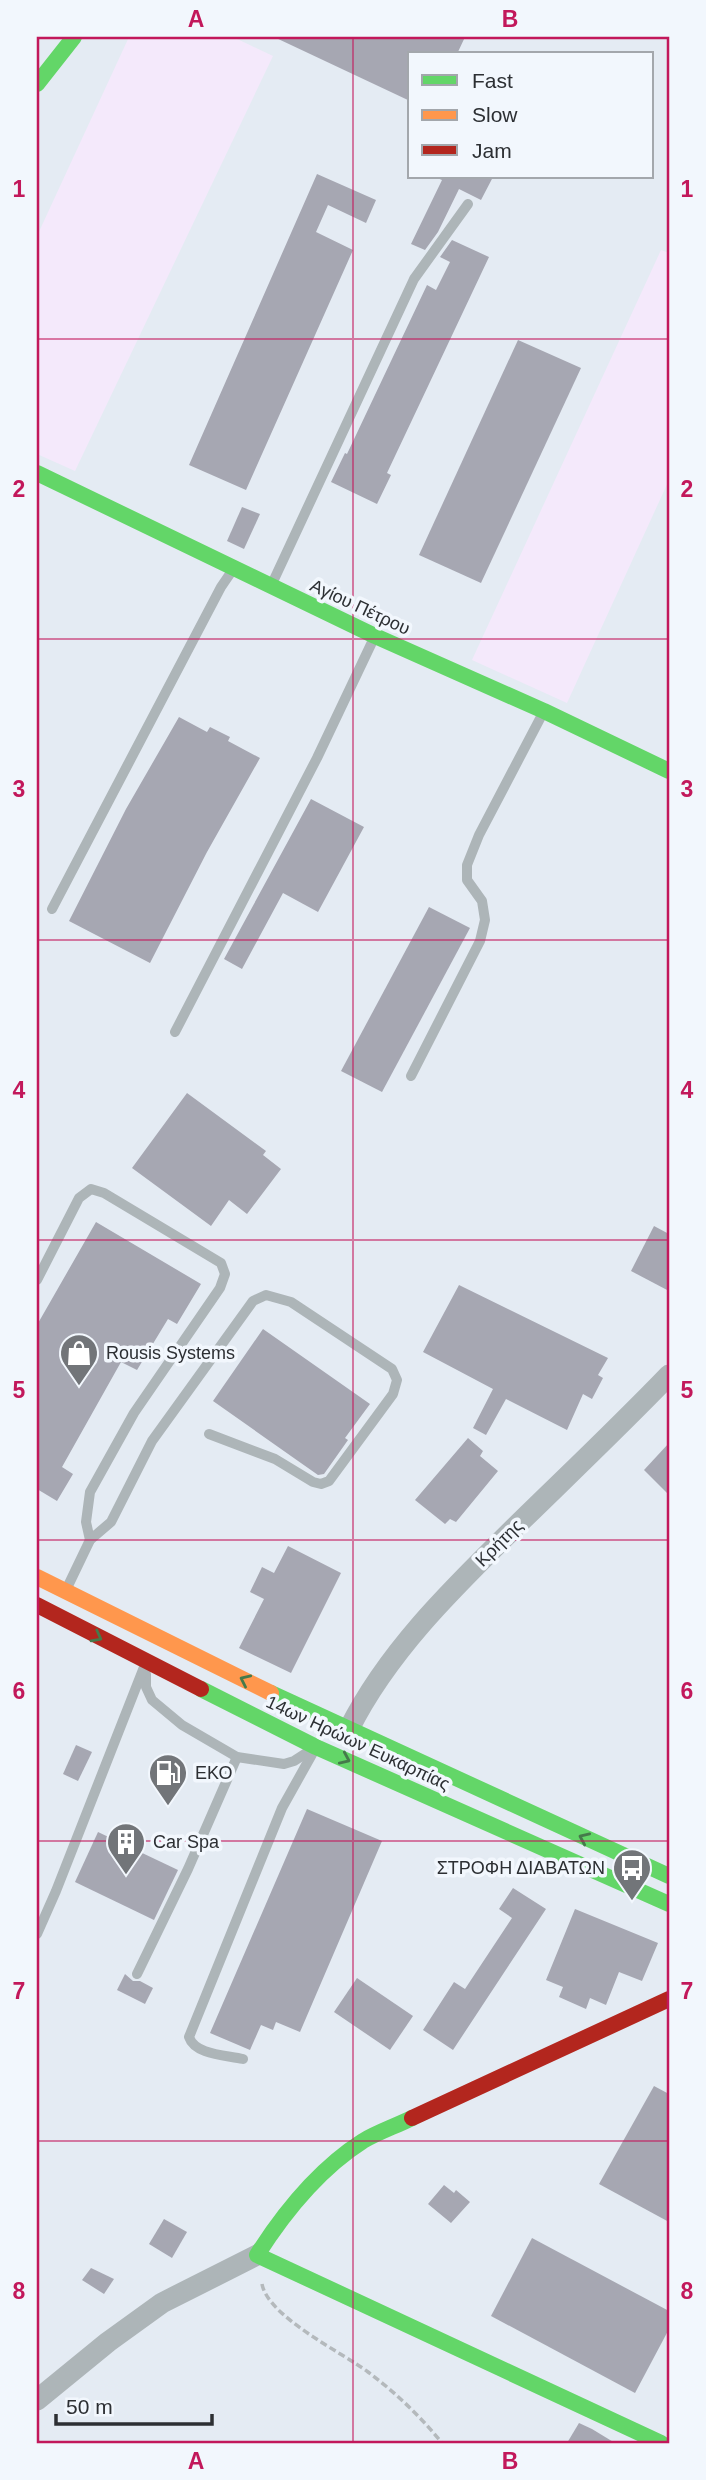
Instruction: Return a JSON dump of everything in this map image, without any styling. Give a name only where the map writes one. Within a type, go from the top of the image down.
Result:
[{"type":"street","points":[[37,84],[74,37]]},
{"type":"street","name":"Αγίου Πέτρου","points":[[37,473],[375,636],[544,711],[669,771]]},
{"type":"street","name":"Κρήτης","points":[[349,1730],[369,1695],[424,1620],[669,1375]]},
{"type":"street","name":"14ων Ηρώων Ευκαρπίας","points":[[37,1577],[349,1730],[530,1815],[669,1876]]},
{"type":"street","name":"14ων Ηρώων Ευκαρπίας","points":[[37,1605],[316,1747],[669,1903]]},
{"type":"street","points":[[37,2400],[108,2342],[162,2303],[257,2255],[309,2185],[337,2159],[365,2140],[669,1999]]},
{"type":"street","points":[[257,2255],[661,2443]]},
{"type":"lane","points":[[271,586],[414,279],[468,204]]},
{"type":"lane","points":[[52,909],[234,568]]},
{"type":"lane","points":[[175,1032],[317,758],[375,636]]},
{"type":"lane","points":[[411,1076],[480,941],[485,919],[482,901],[467,880],[467,865],[479,835],[544,711]]},
{"type":"lane","points":[[37,1280],[79,1198],[91,1189],[104,1193],[220,1263],[225,1274],[220,1288],[134,1413],[90,1492],[86,1522],[90,1540]]},
{"type":"lane","points":[[66,1592],[90,1540],[111,1522],[152,1441],[253,1301],[266,1296],[291,1302],[393,1369],[397,1380],[393,1394],[329,1480],[321,1484],[275,1459],[209,1434]]},
{"type":"lane","points":[[146,1662],[146,1687],[152,1700],[182,1725],[237,1757],[284,1764],[316,1747]]},
{"type":"lane","points":[[37,1934],[146,1662]]},
{"type":"lane","points":[[243,2059],[198,2050],[189,2038],[282,1808],[316,1747]]},
{"type":"lane","points":[[137,1974],[188,1869],[237,1757]]},
{"type":"path","points":[[257,2255],[263,2290],[278,2309],[311,2336],[368,2372],[424,2421],[442,2443]]},
{"type":"shaded area","points":[[37,37],[669,37],[669,2443],[37,2443]]},
{"type":"shaded area","points":[[129,37],[233,37],[273,56],[75,471],[37,454],[37,236]]},
{"type":"shaded area","points":[[661,250],[669,253],[669,480],[567,703],[472,660]]},
{"type":"building","points":[[274,37],[465,37],[458,52],[408,52],[408,100]]},
{"type":"building","points":[[317,174],[376,200],[366,223],[328,205],[316,232],[353,250],[246,490],[189,465]]},
{"type":"building","points":[[437,178],[492,178],[481,200],[459,189],[438,232],[425,250],[411,244],[442,180]]},
{"type":"building","points":[[452,240],[489,257],[387,473],[391,475],[377,504],[331,482],[345,453],[347,454],[427,285],[436,290],[450,262],[440,257]]},
{"type":"building","points":[[518,340],[581,368],[481,583],[419,555]]},
{"type":"building","points":[[242,507],[260,514],[244,549],[227,541]]},
{"type":"building","points":[[179,717],[207,732],[210,727],[230,737],[228,741],[260,758],[207,852],[150,963],[69,921],[126,809]]},
{"type":"building","points":[[311,799],[364,827],[318,912],[283,893],[242,969],[224,959]]},
{"type":"building","points":[[429,907],[470,928],[382,1092],[341,1071]]},
{"type":"building","points":[[187,1093],[266,1151],[263,1155],[281,1169],[247,1214],[229,1200],[211,1226],[132,1168]]},
{"type":"building","points":[[96,1222],[201,1284],[177,1324],[168,1319],[137,1370],[121,1362],[62,1467],[73,1474],[57,1501],[37,1489],[37,1325]]},
{"type":"building","points":[[654,1226],[669,1234],[669,1291],[631,1271]]},
{"type":"building","points":[[459,1285],[608,1358],[598,1375],[603,1378],[592,1399],[583,1394],[567,1430],[506,1399],[486,1435],[473,1428],[493,1389],[423,1352]]},
{"type":"building","points":[[263,1329],[370,1404],[345,1438],[348,1440],[324,1474],[318,1475],[213,1401]]},
{"type":"building","points":[[468,1438],[483,1451],[480,1456],[498,1471],[456,1522],[450,1519],[445,1524],[415,1500]]},
{"type":"building","points":[[669,1443],[669,1495],[644,1470]]},
{"type":"building","points":[[288,1546],[341,1573],[291,1673],[239,1648],[264,1599],[250,1592],[262,1567],[274,1573]]},
{"type":"building","points":[[76,1745],[92,1752],[78,1781],[63,1774]]},
{"type":"building","points":[[307,1809],[382,1841],[300,2032],[276,2022],[273,2030],[261,2025],[250,2050],[210,2033]]},
{"type":"building","name":"Car Spa","points":[[98,1832],[178,1870],[154,1920],[75,1882]]},
{"type":"building","points":[[513,1888],[546,1909],[453,2050],[423,2030],[454,1982],[465,1989],[512,1918],[499,1909]]},
{"type":"building","points":[[575,1909],[658,1943],[642,1981],[619,1972],[606,2005],[590,1998],[586,2009],[559,1997],[563,1987],[546,1980]]},
{"type":"building","points":[[125,1974],[133,1981],[140,1981],[153,1988],[145,2004],[117,1990]]},
{"type":"building","points":[[357,1978],[413,2016],[390,2050],[334,2012]]},
{"type":"building","points":[[654,2086],[669,2094],[669,2222],[599,2184]]},
{"type":"building","points":[[444,2185],[454,2193],[456,2190],[470,2202],[451,2223],[428,2204]]},
{"type":"building","points":[[164,2219],[187,2232],[172,2258],[149,2244]]},
{"type":"building","points":[[532,2238],[669,2311],[669,2329],[635,2393],[491,2316]]},
{"type":"building","points":[[91,2268],[114,2279],[104,2294],[82,2280]]},
{"type":"building","points":[[579,2423],[592,2429],[615,2443],[567,2443]]},
{"type":"traffic: fast","points":[[37,84],[74,37]]},
{"type":"traffic: fast","points":[[37,473],[375,636],[544,711],[669,771]]},
{"type":"traffic: fast","points":[[201,1689],[316,1747],[669,1904]]},
{"type":"traffic: fast","points":[[271,1693],[669,1876]]},
{"type":"traffic: fast","points":[[412,2118],[363,2141],[332,2164],[291,2207],[257,2255],[661,2443]]},
{"type":"traffic: slow","points":[[37,1577],[271,1693]]},
{"type":"traffic: jam","points":[[37,1605],[201,1689]]},
{"type":"traffic: jam","points":[[412,2118],[669,1999]]},
{"type":"place","name":"Rousis Systems","points":[[79,1387]]},
{"type":"place","name":"ΕΚΟ","points":[[168,1807]]},
{"type":"place","name":"Car Spa","points":[[126,1876]]},
{"type":"place","name":"ΣΤΡΟΦΗ ΔΙΑΒΑΤΩΝ","points":[[632,1902]]}]
